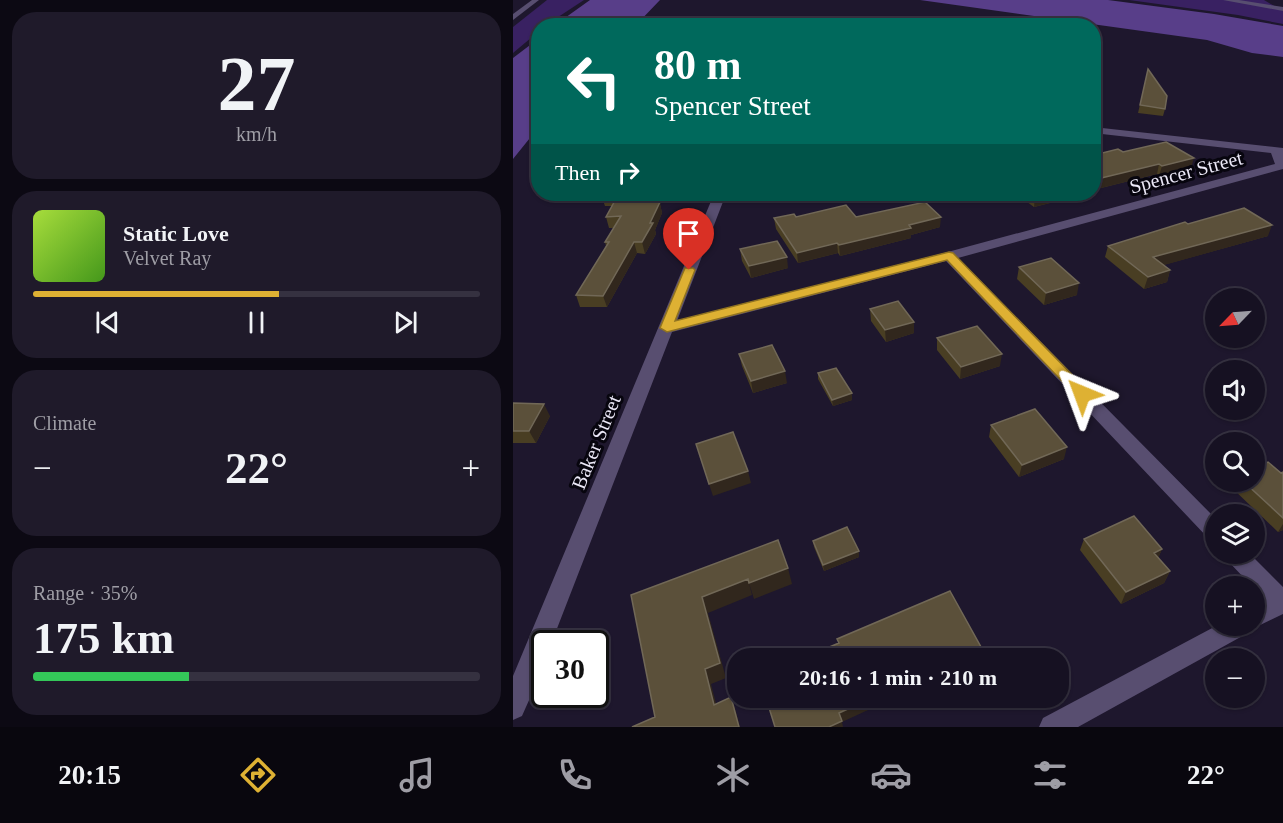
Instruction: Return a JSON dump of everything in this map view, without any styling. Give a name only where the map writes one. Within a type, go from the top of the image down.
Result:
[{"type":"street","points":[[513,18],[536,0]]},
{"type":"street","points":[[1226,0],[1283,9]]},
{"type":"street","points":[[1101,131],[1280,151]]},
{"type":"street","name":"Spencer Street","points":[[667,328],[1282,167],[1280,151]]},
{"type":"street","name":"Baker Street","points":[[513,707],[717,201]]},
{"type":"street","points":[[949,256],[1205,522]]},
{"type":"street","points":[[1246,564],[1283,602],[1265,611]]},
{"type":"street","points":[[1052,727],[1220,636]]},
{"type":"shaded area","points":[[547,0],[584,0],[557,18],[531,18],[531,38],[513,53],[513,27]]},
{"type":"shaded area","points":[[590,0],[660,0],[643,18],[565,18]]},
{"type":"shaded area","points":[[920,0],[1108,0],[1214,14],[1283,26],[1283,57],[1252,53],[1207,40],[1101,25],[1101,18],[1049,18]]},
{"type":"shaded area","points":[[1129,0],[1264,0],[1283,11],[1283,24],[1238,15]]},
{"type":"shaded area","points":[[531,44],[531,137],[513,159],[513,58]]},
{"type":"building","points":[[1148,69],[1167,96],[1165,109],[1140,105]]},
{"type":"building","points":[[1166,142],[1194,158],[1101,178],[1101,153],[1118,149],[1123,152]]},
{"type":"building","points":[[615,201],[660,202],[650,223],[653,223],[642,242],[634,242],[603,296],[576,295],[609,242],[605,242],[621,216],[606,217]]},
{"type":"building","points":[[925,202],[941,217],[909,225],[911,228],[797,253],[774,218],[794,214],[796,217],[846,205],[856,217]]},
{"type":"building","points":[[1244,208],[1272,225],[1153,257],[1170,270],[1148,277],[1108,246],[1185,222],[1188,224]]},
{"type":"building","points":[[777,241],[787,257],[749,266],[740,249]]},
{"type":"building","points":[[1051,258],[1079,283],[1046,293],[1019,267]]},
{"type":"building","points":[[898,301],[914,322],[885,330],[870,309]]},
{"type":"building","points":[[977,326],[1002,354],[961,367],[937,338]]},
{"type":"building","points":[[772,345],[785,371],[751,381],[739,354]]},
{"type":"building","points":[[836,368],[852,393],[832,400],[818,373]]},
{"type":"building","points":[[513,403],[544,404],[529,431],[513,431]]},
{"type":"building","points":[[1035,409],[1067,447],[1022,465],[991,425]]},
{"type":"building","points":[[733,432],[748,471],[709,484],[696,444]]},
{"type":"building","points":[[1268,462],[1281,473],[1283,472],[1283,518],[1255,492],[1265,492],[1265,463]]},
{"type":"building","points":[[1134,516],[1162,549],[1154,553],[1170,571],[1126,592],[1084,539]]},
{"type":"building","points":[[847,527],[859,551],[823,565],[813,541]]},
{"type":"building","points":[[778,540],[788,568],[749,583],[748,579],[702,597],[720,663],[705,669],[714,705],[727,699],[727,708],[734,708],[739,727],[632,727],[655,717],[631,595]]},
{"type":"building","points":[[950,591],[981,647],[827,648],[839,643],[837,639]]},
{"type":"building","points":[[769,708],[850,708],[839,713],[842,721],[829,727],[775,727]]},
{"type":"route","points":[[689,270],[667,328],[949,256],[1082,394]]}]
